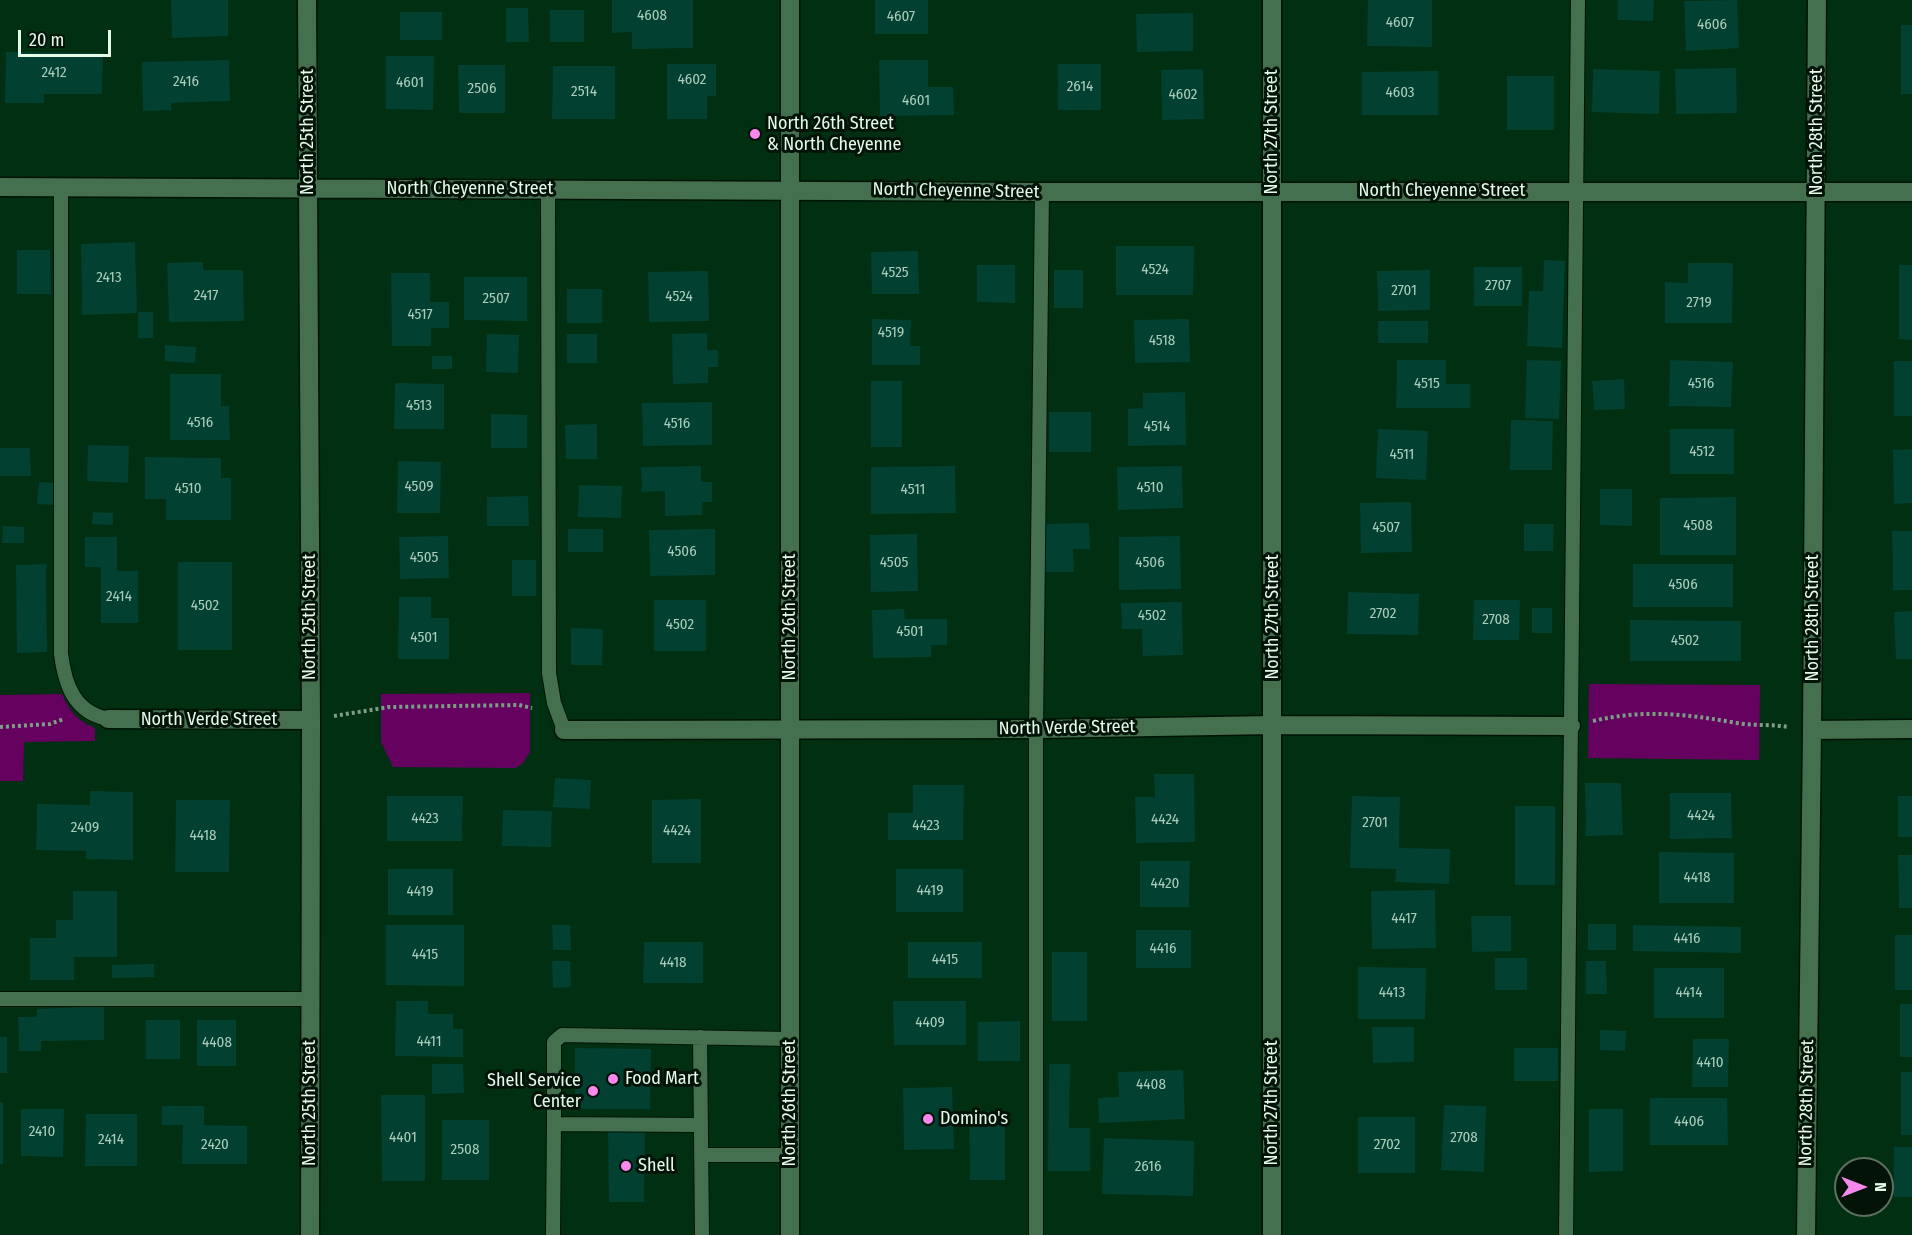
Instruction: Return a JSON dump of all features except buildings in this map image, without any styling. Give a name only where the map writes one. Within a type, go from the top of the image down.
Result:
[{"type":"street","name":"North 25th Street","points":[[307,0],[310,720],[309,1235]]},
{"type":"street","name":"North 26th Street","points":[[790,0],[790,1235]]},
{"type":"street","name":"North 27th Street","points":[[1272,0],[1272,1235]]},
{"type":"street","name":"North 28th Street","points":[[1806,1235],[1817,0]]},
{"type":"street","name":"North Cheyenne Street","points":[[0,188],[790,189],[1042,192],[1912,192]]},
{"type":"street","name":"North Verde Street","points":[[108,719],[310,720]]},
{"type":"street","name":"North Verde Street","points":[[564,730],[1036,729],[1273,725],[1571,726]]},
{"type":"street","points":[[1812,730],[1912,729]]},
{"type":"lane","points":[[1566,1235],[1578,0]]},
{"type":"lane","points":[[61,188],[61,654],[64,673],[72,694],[83,709],[95,716],[108,719]]},
{"type":"lane","points":[[548,189],[549,673],[554,703],[564,730]]},
{"type":"lane","points":[[1036,1235],[1036,729],[1042,192]]},
{"type":"lane","points":[[0,999],[309,999]]},
{"type":"lane","points":[[553,1235],[554,1042],[557,1038],[562,1035],[790,1039]]},
{"type":"lane","points":[[700,1037],[702,1235]]},
{"type":"lane","points":[[554,1124],[701,1125]]},
{"type":"lane","points":[[701,1155],[790,1155]]},
{"type":"path","points":[[310,720],[388,707],[519,705],[537,709],[564,730]]},
{"type":"path","points":[[0,727],[50,724],[59,722],[83,709]]},
{"type":"path","points":[[1571,726],[1621,715],[1648,713],[1812,730]]},
{"type":"shaded area","points":[[1589,684],[1760,685],[1759,760],[1588,758]]},
{"type":"shaded area","points":[[530,693],[530,752],[523,763],[516,768],[393,767],[381,742],[381,694]]},
{"type":"shaded area","points":[[62,694],[75,715],[95,728],[95,741],[24,742],[23,781],[0,781],[0,695]]},
{"type":"place","name":"North 26th Street & North Cheyenne","points":[[755,134]]},
{"type":"place","name":"Food Mart","points":[[613,1079]]},
{"type":"place","name":"Shell Service Center","points":[[593,1091]]},
{"type":"place","name":"Domino's","points":[[928,1119]]},
{"type":"place","name":"Shell","points":[[626,1166]]}]
